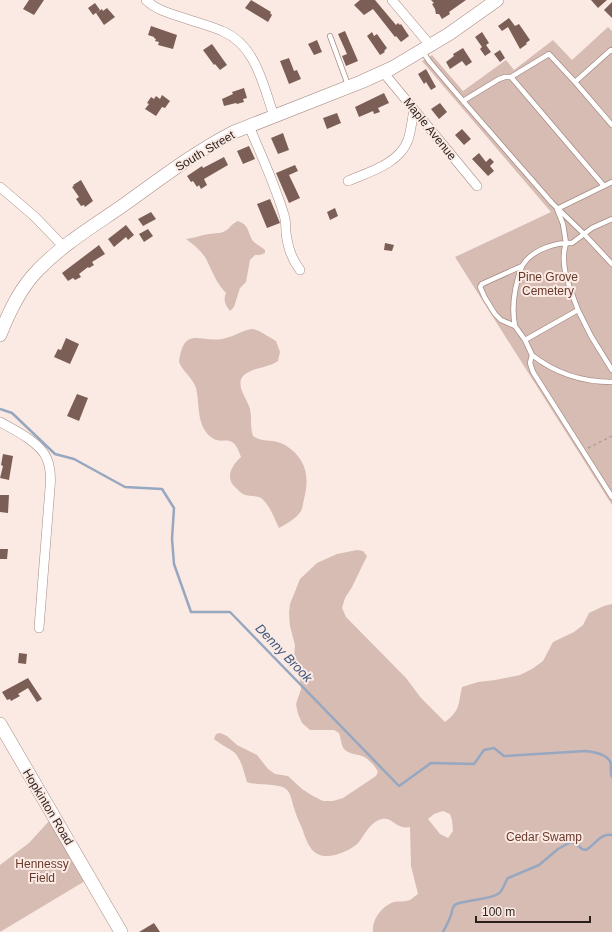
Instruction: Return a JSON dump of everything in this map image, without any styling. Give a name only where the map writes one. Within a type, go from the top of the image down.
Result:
[{"type":"main road","name":"South Street","points":[[0,335],[18,296],[37,271],[64,247],[204,149],[234,132],[349,87],[383,72],[426,48],[497,0]]},
{"type":"main road","name":"Hopkinton Road","points":[[0,724],[121,932]]},
{"type":"street","points":[[146,0],[158,9],[223,31],[240,43],[252,57],[257,67],[274,116]]},
{"type":"street","points":[[392,0],[426,48]]},
{"type":"street","name":"Maple Avenue","points":[[383,72],[477,186]]},
{"type":"street","points":[[348,181],[381,167],[401,153],[407,141],[414,110]]},
{"type":"street","points":[[249,126],[281,204],[285,217],[287,242],[293,260],[300,270]]},
{"type":"street","points":[[0,187],[34,216],[64,247]]},
{"type":"street","points":[[0,422],[17,431],[34,444],[47,458],[50,466],[51,475],[39,628]]},
{"type":"lane","points":[[330,36],[349,87]]},
{"type":"lane","points":[[426,48],[429,61],[463,101],[557,209],[584,234],[612,264]]},
{"type":"lane","points":[[575,82],[611,50],[612,51]]},
{"type":"lane","points":[[463,101],[499,79],[511,77],[549,54],[612,125]]},
{"type":"lane","points":[[511,77],[604,186]]},
{"type":"lane","points":[[557,209],[612,182]]},
{"type":"lane","points":[[557,209],[563,224],[566,243],[563,252],[565,271],[578,310],[591,336],[612,370]]},
{"type":"lane","points":[[612,219],[592,228],[572,243],[557,243],[536,253],[526,260],[522,266],[516,284],[513,318],[515,326],[525,340],[532,355],[542,363],[588,381],[612,382]]},
{"type":"lane","points":[[515,326],[501,320],[495,314],[480,287],[482,284],[522,266]]},
{"type":"lane","points":[[525,340],[578,310]]},
{"type":"lane","points":[[532,355],[530,363],[533,372],[612,497]]},
{"type":"path","points":[[583,450],[612,436]]},
{"type":"green space","name":"Pine Grove Cemetery","points":[[608,27],[612,31],[612,505],[455,257],[551,212],[422,61],[432,55],[463,91],[506,60],[514,70],[553,40],[572,60]]},
{"type":"green space","points":[[238,221],[245,225],[252,239],[265,250],[265,253],[255,255],[250,260],[246,282],[240,288],[234,307],[230,311],[225,302],[226,293],[217,281],[205,257],[186,239],[206,234],[224,232]]},
{"type":"green space","points":[[253,329],[276,341],[280,352],[278,361],[247,373],[241,381],[242,390],[250,409],[253,436],[281,443],[292,450],[302,462],[306,475],[307,483],[302,510],[294,519],[279,528],[272,512],[261,498],[243,494],[232,484],[230,476],[232,468],[241,457],[238,449],[231,441],[215,440],[206,432],[199,414],[196,388],[193,381],[179,362],[181,350],[185,343],[190,339],[217,339],[229,337]]},
{"type":"green space","name":"Cedar Swamp","points":[[357,550],[363,551],[367,556],[345,598],[342,608],[346,617],[406,678],[421,698],[445,722],[454,714],[458,706],[462,687],[478,682],[520,675],[532,669],[543,661],[553,642],[574,632],[583,625],[589,613],[612,604],[612,932],[373,932],[374,922],[382,910],[394,902],[410,900],[418,894],[411,866],[410,827],[401,827],[386,819],[378,820],[371,825],[359,842],[348,850],[328,856],[316,853],[309,846],[288,791],[278,786],[247,782],[241,763],[235,753],[214,739],[216,734],[220,733],[227,736],[237,745],[257,755],[268,769],[275,774],[288,776],[302,789],[323,801],[333,801],[343,798],[376,776],[378,772],[374,765],[364,757],[350,753],[344,749],[339,733],[334,730],[310,730],[302,723],[296,704],[301,689],[294,658],[295,645],[290,626],[290,604],[300,579],[317,563],[337,554]],"holes":[[[443,811],[450,814],[453,831],[448,838],[440,834],[428,819],[434,814]]]},
{"type":"green space","name":"Hennessy Field","points":[[50,820],[85,881],[0,932],[0,865],[29,843]]},
{"type":"building","points":[[29,0],[44,0],[34,15],[23,9]]},
{"type":"building","points":[[251,0],[271,12],[270,13],[272,15],[268,22],[245,8]]},
{"type":"building","points":[[360,0],[375,0],[396,25],[398,23],[400,25],[401,24],[409,36],[401,42],[396,36],[395,37],[373,9],[364,15],[354,5]]},
{"type":"building","points":[[431,0],[466,0],[442,19],[439,14],[436,14],[432,4],[434,3]]},
{"type":"building","points":[[591,0],[607,0],[598,8]]},
{"type":"building","points":[[612,2],[612,18],[604,10]]},
{"type":"building","points":[[95,3],[100,10],[93,15],[88,8]]},
{"type":"building","points":[[107,8],[115,17],[104,25],[96,13]]},
{"type":"building","points":[[509,18],[515,26],[519,24],[530,40],[520,49],[508,27],[502,31],[498,26]]},
{"type":"building","points":[[151,26],[177,35],[173,49],[158,45],[159,42],[155,41],[156,39],[154,37],[148,35]]},
{"type":"building","points":[[345,31],[358,61],[346,66],[342,56],[347,54],[338,34]]},
{"type":"building","points":[[372,32],[374,36],[377,34],[387,48],[384,51],[385,52],[380,55],[367,36]]},
{"type":"building","points":[[482,32],[489,43],[486,45],[491,52],[485,56],[480,49],[482,47],[475,37]]},
{"type":"building","points":[[317,40],[322,52],[314,55],[308,44]]},
{"type":"building","points":[[212,44],[227,65],[220,70],[215,64],[214,65],[203,50]]},
{"type":"building","points":[[463,48],[472,62],[466,66],[462,61],[450,69],[446,62],[454,56],[453,54]]},
{"type":"building","points":[[500,50],[505,58],[500,62],[494,54]]},
{"type":"building","points":[[289,58],[294,71],[297,70],[301,79],[289,84],[280,61]]},
{"type":"building","points":[[426,69],[436,87],[431,90],[426,82],[424,84],[418,74]]},
{"type":"building","points":[[244,88],[247,98],[243,99],[244,102],[224,106],[222,99],[233,94],[232,92]]},
{"type":"building","points":[[384,93],[389,103],[378,108],[380,112],[374,114],[373,111],[359,117],[355,107]]},
{"type":"building","points":[[162,95],[170,101],[165,108],[162,107],[156,116],[145,109],[149,104],[147,103],[151,97],[154,99],[156,96],[160,99]]},
{"type":"building","points":[[440,103],[447,112],[439,119],[431,109]]},
{"type":"building","points":[[337,113],[341,123],[327,129],[323,118]]},
{"type":"building","points":[[462,129],[471,139],[464,145],[455,135]]},
{"type":"building","points":[[283,133],[289,150],[278,154],[271,138]]},
{"type":"building","points":[[249,146],[255,159],[243,164],[237,151]]},
{"type":"building","points":[[479,153],[486,162],[490,158],[494,162],[490,166],[494,171],[488,176],[472,159]]},
{"type":"building","points":[[224,157],[228,165],[204,179],[207,185],[201,189],[199,185],[197,187],[193,181],[191,182],[187,176],[202,166],[203,168]]},
{"type":"building","points":[[295,165],[298,171],[289,175],[300,198],[289,203],[276,173]]},
{"type":"building","points":[[81,180],[93,201],[85,207],[84,205],[81,206],[76,199],[79,197],[72,187]]},
{"type":"building","points":[[270,199],[280,223],[267,228],[257,204]]},
{"type":"building","points":[[335,208],[338,216],[330,220],[327,212]]},
{"type":"building","points":[[151,212],[156,219],[143,226],[138,219]]},
{"type":"building","points":[[126,225],[134,235],[128,240],[126,237],[114,247],[108,239]]},
{"type":"building","points":[[148,229],[153,236],[144,242],[139,234]]},
{"type":"building","points":[[385,243],[394,245],[392,251],[384,250]]},
{"type":"building","points":[[99,245],[105,254],[92,262],[94,265],[89,268],[88,267],[79,274],[81,277],[75,280],[73,278],[68,281],[62,273]]},
{"type":"building","points":[[66,338],[79,344],[70,364],[54,357],[58,349],[61,350]]},
{"type":"building","points":[[77,394],[88,398],[79,421],[67,416]]},
{"type":"building","points":[[3,454],[13,456],[9,480],[0,478],[3,466],[1,465]]},
{"type":"building","points":[[0,495],[9,495],[8,513],[0,512]]},
{"type":"building","points":[[0,549],[8,549],[7,559],[0,559]]},
{"type":"building","points":[[19,653],[27,654],[26,664],[18,663]]},
{"type":"building","points":[[28,678],[42,699],[37,702],[28,688],[18,694],[20,696],[11,701],[10,699],[7,700],[2,692]]},
{"type":"building","points":[[154,923],[160,932],[139,932]]},
{"type":"waterway","name":"Denny Brook","points":[[0,409],[12,413],[55,454],[74,459],[125,487],[162,489],[174,508],[172,539],[174,564],[191,612],[230,612],[399,786],[431,763],[474,764],[484,750],[494,748],[504,756],[586,751],[597,753],[610,761],[612,777]]},
{"type":"waterway","points":[[443,932],[456,904],[488,898],[498,894],[502,891],[508,878],[539,865],[558,849],[571,842],[586,850],[601,837],[612,835]]}]
